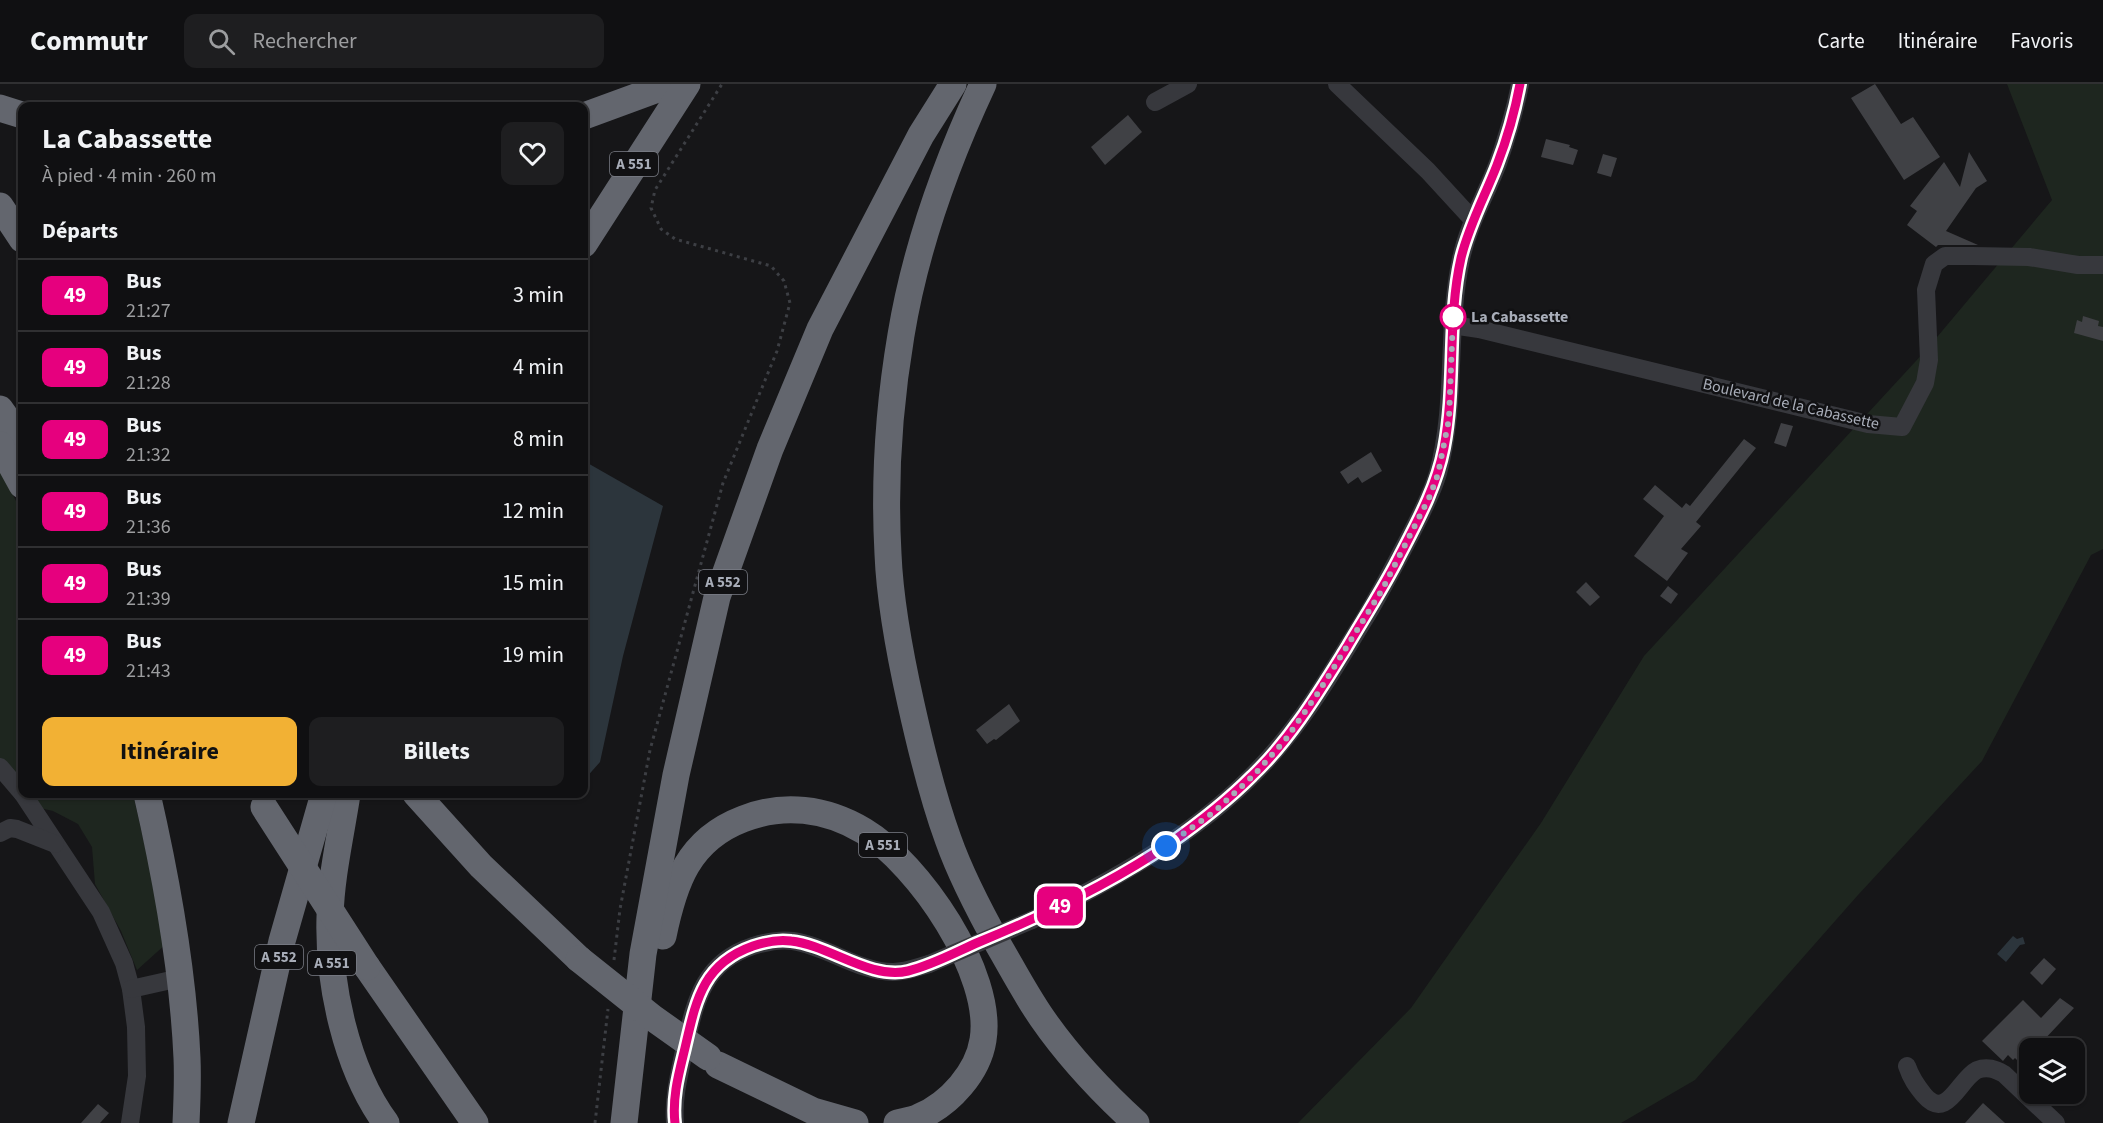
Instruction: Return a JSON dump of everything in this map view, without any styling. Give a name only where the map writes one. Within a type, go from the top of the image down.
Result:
[{"type":"highway","points":[[588,115],[672,84]]},
{"type":"highway","points":[[588,214],[672,84]]},
{"type":"highway","name":"A 551","points":[[588,238],[687,84]]},
{"type":"highway","name":"A 552","points":[[626,1123],[643,954],[676,775],[717,597],[770,449],[820,329],[921,135],[953,84]]},
{"type":"highway","points":[[983,84],[963,126],[928,225],[901,332],[895,376],[888,471],[888,555],[901,657],[925,765],[948,841],[969,890],[1041,1017],[1100,1090],[1136,1123]]},
{"type":"highway","points":[[0,108],[18,114]]},
{"type":"highway","points":[[0,206],[18,233]]},
{"type":"highway","points":[[0,409],[18,434]]},
{"type":"highway","points":[[0,444],[18,478]]},
{"type":"highway","points":[[148,798],[167,888],[180,978],[187,1059],[186,1123]]},
{"type":"highway","name":"A 552","points":[[241,1123],[282,941],[323,798]]},
{"type":"highway","name":"A 551","points":[[346,798],[330,917],[334,991],[359,1075],[386,1123]]},
{"type":"highway","points":[[421,798],[481,866],[579,959],[653,1018],[806,1123]]},
{"type":"highway","name":"A 551","points":[[260,800],[367,967],[475,1123]]},
{"type":"highway","name":"A 551","points":[[626,1123],[669,910],[688,860],[713,833],[734,822],[766,811],[797,808],[836,818],[863,830],[887,847],[912,873],[954,932],[976,983],[984,1013],[983,1040],[975,1065],[961,1087],[938,1106],[920,1117],[897,1123]]},
{"type":"highway","points":[[713,1061],[813,1111],[855,1123]]},
{"type":"street","points":[[1155,102],[1188,84]]},
{"type":"street","points":[[1337,84],[1428,171],[1473,220]]},
{"type":"street","points":[[675,1123],[673,1108],[694,1008],[704,982],[732,955],[778,940],[793,941],[890,972],[907,971],[929,964],[1032,920],[1120,874],[1166,846],[1214,812],[1262,766],[1286,739],[1318,693],[1382,590],[1430,496],[1438,474],[1449,419],[1452,325],[1461,256],[1473,220],[1498,164],[1520,84]]},
{"type":"street","name":"Boulevard de la Cabassette","points":[[1452,325],[1479,329],[1868,424],[1902,427],[1925,383],[1929,360],[1926,290],[1934,264],[1945,256],[1972,256],[2029,257],[2078,265],[2103,265]]},
{"type":"street","points":[[0,766],[18,787]]},
{"type":"street","points":[[26,798],[55,844],[85,885],[101,912],[124,963],[131,988],[136,1027],[137,1076],[130,1123]]},
{"type":"street","points":[[0,833],[10,828],[17,829],[55,844]]},
{"type":"street","points":[[131,988],[180,978]]},
{"type":"street","points":[[1907,1066],[1914,1082],[1929,1100],[1936,1104],[1951,1098],[1971,1074],[1979,1069],[1994,1068],[2004,1074],[2056,1123]]},
{"type":"path","points":[[613,966],[620,909],[650,750],[723,483],[777,351],[790,303],[784,281],[771,266],[675,239],[661,229],[651,208],[656,190],[722,84]]},
{"type":"path","points":[[595,1123],[609,1001]]},
{"type":"shaded area","points":[[2007,84],[2103,84],[2103,549],[2091,555],[1982,761],[1858,895],[1695,1080],[1621,1123],[1298,1123],[1411,1008],[1541,823],[1644,656],[1927,349],[2052,200]]},
{"type":"shaded area","points":[[588,463],[663,506],[623,656],[600,762],[588,776]]},
{"type":"shaded area","points":[[0,469],[18,505],[18,781],[0,762]]},
{"type":"shaded area","points":[[32,798],[134,798],[167,943],[137,970],[121,931],[95,884],[92,847],[78,824],[53,811],[40,808]]},
{"type":"shaded area","points":[[2013,936],[2017,939],[2023,937],[2025,944],[2020,945],[2006,962],[1997,954]]},
{"type":"building","points":[[1875,84],[1901,124],[1913,117],[1940,157],[1904,180],[1851,98]]},
{"type":"building","points":[[1128,115],[1142,132],[1105,165],[1091,147]]},
{"type":"building","points":[[1546,139],[1570,145],[1569,147],[1578,150],[1573,165],[1541,157]]},
{"type":"building","points":[[1969,152],[1987,181],[1976,188],[1946,231],[1978,245],[1938,245],[1936,247],[1907,225],[1917,211],[1910,206],[1944,162],[1960,187]]},
{"type":"building","points":[[1603,154],[1617,158],[1611,177],[1597,173]]},
{"type":"building","points":[[2083,316],[2099,321],[2098,326],[2103,327],[2103,341],[2074,333],[2077,320],[2082,322]]},
{"type":"building","points":[[1781,423],[1793,426],[1786,447],[1774,443]]},
{"type":"building","points":[[1744,439],[1756,448],[1696,522],[1701,526],[1681,549],[1688,553],[1667,581],[1634,556],[1664,516],[1643,499],[1655,485],[1682,508],[1686,503],[1690,506]]},
{"type":"building","points":[[1371,452],[1382,471],[1362,483],[1358,477],[1348,484],[1340,472]]},
{"type":"building","points":[[1586,582],[1600,597],[1590,606],[1576,592]]},
{"type":"building","points":[[1668,586],[1678,594],[1671,604],[1660,596]]},
{"type":"building","points":[[1009,704],[1020,721],[996,740],[987,744],[976,730]]},
{"type":"building","points":[[2044,958],[2056,969],[2042,985],[2030,973]]},
{"type":"building","points":[[2060,998],[2074,1008],[2046,1038],[2019,1038],[2019,1062],[2008,1055],[2003,1061],[1982,1041],[2023,1000],[2041,1018]]},
{"type":"building","points":[[1983,1103],[2005,1123],[1965,1123]]},
{"type":"building","points":[[98,1104],[109,1113],[100,1123],[81,1123]]},
{"type":"bus line","name":"49","points":[[675,1123],[673,1108],[694,1008],[704,982],[732,955],[778,940],[793,941],[890,972],[907,971],[929,964],[1032,920],[1120,874],[1166,846],[1214,812],[1254,775],[1286,739],[1318,693],[1382,590],[1430,496],[1438,474],[1449,419],[1452,325],[1461,256],[1473,220],[1498,164],[1520,84]]},
{"type":"place","name":"La Cabassette","points":[[1453,317]]},
{"type":"route","points":[[1166,846],[1214,812],[1254,775],[1286,739],[1318,693],[1382,590],[1430,496],[1438,474],[1449,419],[1453,317]]}]
